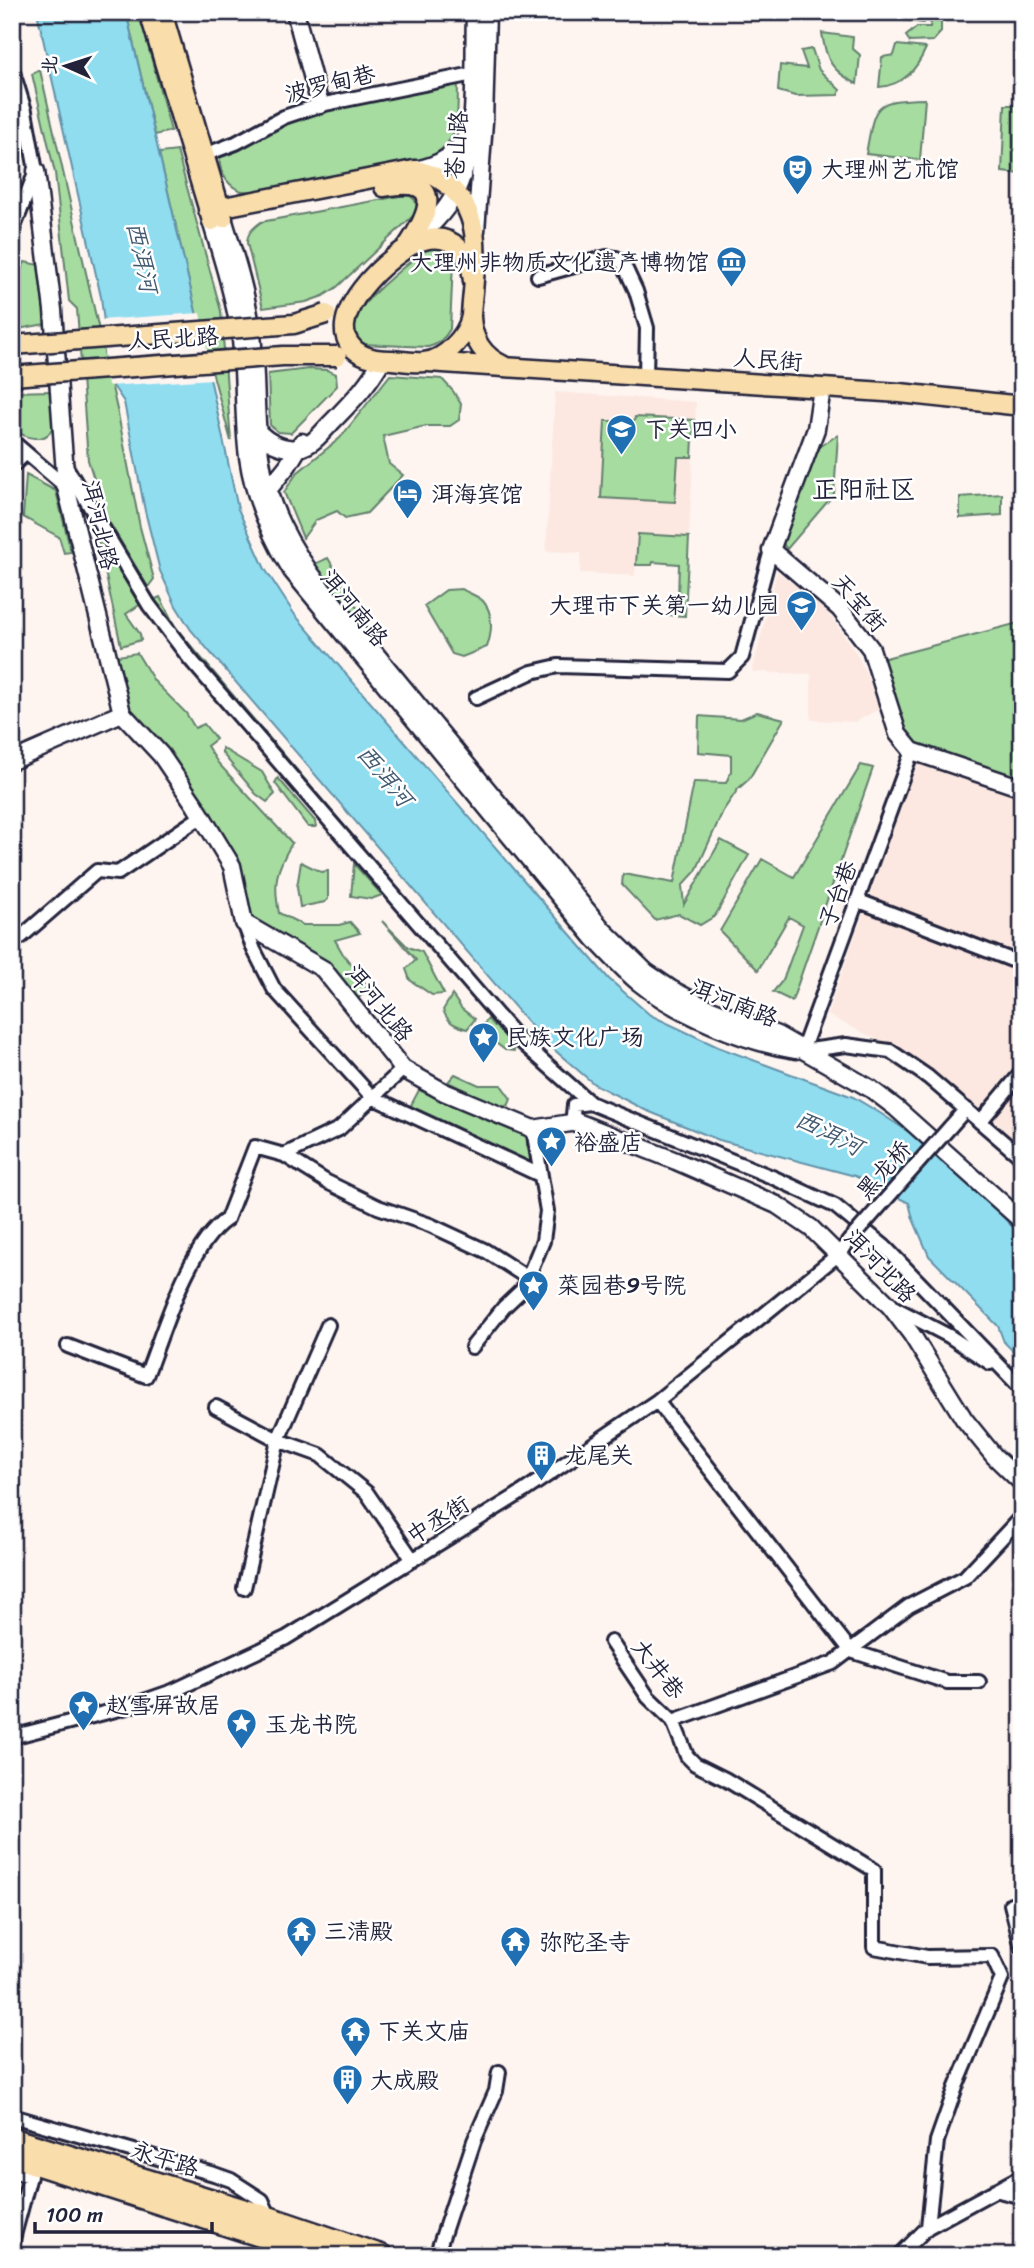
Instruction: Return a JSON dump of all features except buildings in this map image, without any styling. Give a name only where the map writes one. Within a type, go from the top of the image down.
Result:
[{"type":"highway","name":"永平路","points":[[12,2139],[270,2218],[382,2256]]},
{"type":"highway","name":"永平路","points":[[12,2156],[324,2256]]},
{"type":"main road","name":"洱河南路","points":[[149,12],[215,214]]},
{"type":"main road","name":"洱河南路","points":[[162,12],[204,155],[215,214]]},
{"type":"main road","points":[[215,214],[414,170],[438,178],[455,192],[469,212],[475,240]]},
{"type":"main road","points":[[215,214],[387,186],[411,185],[424,191],[428,205],[423,223],[407,247],[361,288],[349,309],[347,337],[358,352],[382,360],[425,362],[441,355],[457,342],[471,316]]},
{"type":"main road","points":[[407,247],[430,239],[452,243],[463,251],[468,259],[472,281],[473,334],[481,348],[498,363],[511,368]]},
{"type":"main road","name":"苍山路","points":[[472,281],[475,240]]},
{"type":"main road","name":"人民北路","points":[[12,345],[294,324],[326,314],[361,288]]},
{"type":"main road","name":"人民北路","points":[[12,376],[284,356],[338,356],[382,360]]},
{"type":"main road","name":"人民街","points":[[425,362],[900,393],[1022,406]]},
{"type":"street","points":[[295,12],[320,105]]},
{"type":"street","name":"苍山路","points":[[407,247],[437,219],[455,192],[467,156],[472,116],[475,12]]},
{"type":"street","name":"苍山路","points":[[475,240],[484,122],[487,12]]},
{"type":"street","name":"洱河北路","points":[[12,69],[25,111],[36,171],[53,310],[66,486],[122,713],[161,755],[232,866],[244,923],[323,969],[403,1069],[444,1092],[533,1129]]},
{"type":"street","name":"波罗甸巷","points":[[204,155],[236,143],[284,117],[320,105],[473,74]]},
{"type":"street","points":[[414,170],[436,164],[456,152],[469,132],[472,116]]},
{"type":"street","points":[[12,232],[36,171]]},
{"type":"street","name":"洱河南路","points":[[215,214],[237,319],[248,457],[263,497],[303,564],[603,930],[646,972],[701,1005],[777,1035],[841,1070],[887,1100],[1022,1221]]},
{"type":"street","name":"洱河南路","points":[[215,214],[244,290],[251,325],[263,497]]},
{"type":"street","points":[[538,276],[607,257],[623,262],[636,291],[647,328],[646,376]]},
{"type":"street","points":[[245,415],[258,432],[274,445],[300,447],[312,443],[368,386],[382,360]]},
{"type":"street","points":[[476,698],[531,672],[558,666],[728,671],[742,657],[771,550],[816,429],[822,388]]},
{"type":"street","points":[[12,441],[66,486]]},
{"type":"street","points":[[263,497],[300,447]]},
{"type":"street","points":[[12,466],[26,453]]},
{"type":"street","points":[[63,461],[149,605],[190,659],[509,1028],[590,1103],[772,1177],[835,1206],[885,1247],[1022,1389]]},
{"type":"street","name":"天宝街","points":[[771,550],[840,609],[871,649],[898,734],[912,751]]},
{"type":"street","points":[[12,761],[122,713]]},
{"type":"street","points":[[912,751],[1022,788]]},
{"type":"street","name":"子台巷","points":[[802,1051],[912,751]]},
{"type":"street","points":[[12,932],[21,937],[97,871],[118,873],[202,816]]},
{"type":"street","points":[[859,901],[1017,962],[1022,967]]},
{"type":"street","points":[[244,923],[274,989],[372,1097],[540,1175]]},
{"type":"street","points":[[802,1051],[846,1045],[890,1051],[928,1077],[1022,1158]]},
{"type":"street","points":[[284,1154],[339,1129],[403,1069]]},
{"type":"street","points":[[981,1122],[1022,1072]]},
{"type":"street","points":[[472,1347],[504,1307],[523,1289],[543,1241],[547,1211],[533,1129],[577,1122],[573,1115],[574,1105],[590,1103]]},
{"type":"street","name":"黑龙桥","points":[[844,1247],[965,1109]]},
{"type":"street","name":"洱河北路","points":[[577,1122],[777,1205],[844,1247],[912,1335],[964,1419],[994,1456],[1022,1483]]},
{"type":"street","points":[[68,1346],[146,1376],[188,1269],[217,1226],[227,1219],[255,1147],[284,1154],[327,1182],[486,1251],[528,1278]]},
{"type":"street","name":"中丞街","points":[[12,1737],[127,1707],[173,1691],[286,1638],[524,1491],[657,1401],[844,1247]]},
{"type":"street","points":[[890,1306],[949,1336],[1003,1370]]},
{"type":"street","points":[[244,1588],[278,1440],[328,1325]]},
{"type":"street","points":[[657,1401],[851,1651],[947,1682],[979,1682]]},
{"type":"street","points":[[216,1407],[278,1440],[320,1455],[367,1493],[412,1560]]},
{"type":"street","points":[[928,2227],[937,2141],[956,2087],[1002,1978],[992,1956],[927,1958],[874,1947],[874,1870],[725,1779],[695,1764],[687,1756],[673,1721],[833,1663],[909,1606],[965,1577],[1022,1516]]},
{"type":"street","name":"大井巷","points":[[611,1642],[648,1697],[673,1721]]},
{"type":"street","points":[[1012,1904],[1022,1948]]},
{"type":"street","points":[[436,2256],[474,2141],[496,2091],[499,2072]]},
{"type":"street","points":[[12,2116],[230,2180],[262,2200],[270,2218]]},
{"type":"street","points":[[12,2171],[30,2176],[12,2243]]},
{"type":"street","points":[[899,2256],[928,2227],[1022,2176]]},
{"type":"street","points":[[995,2190],[1022,2197]]},
{"type":"shaded area","name":"下关四小","points":[[555,392],[696,402],[689,537],[638,534],[635,576],[580,573],[581,553],[546,551]]},
{"type":"shaded area","name":"大理市下关第一幼儿园","points":[[777,571],[825,608],[858,656],[881,708],[855,722],[811,720],[811,674],[752,672]]},
{"type":"shaded area","points":[[918,758],[1022,797],[1022,1149],[995,1122],[905,1053],[827,1015]]},
{"type":"green space","points":[[126,12],[139,12],[171,131],[155,135]]},
{"type":"green space","points":[[848,12],[933,12],[923,23]]},
{"type":"green space","points":[[941,12],[941,32],[933,41],[910,42],[906,36],[917,27],[930,27],[932,15]]},
{"type":"green space","points":[[822,33],[853,37],[852,48],[860,55],[857,84],[836,70],[828,58]]},
{"type":"green space","points":[[897,45],[926,48],[908,75],[896,83],[879,87],[882,57],[894,55]]},
{"type":"green space","points":[[812,49],[819,70],[840,90],[838,95],[795,96],[778,91],[780,65],[807,68],[801,51]]},
{"type":"green space","points":[[40,70],[118,414],[140,527],[154,579],[148,587],[106,517],[88,460],[77,309],[69,301],[55,173],[32,74]]},
{"type":"green space","points":[[458,82],[457,117],[452,136],[438,152],[427,159],[273,190],[239,190],[226,180],[221,170],[220,154],[278,125],[317,110]]},
{"type":"green space","points":[[925,99],[920,160],[866,154],[872,125],[879,108],[895,101]]},
{"type":"green space","points":[[1005,105],[1022,105],[1022,174],[1002,172]]},
{"type":"green space","points":[[177,151],[221,311],[231,441],[196,312],[159,153]]},
{"type":"green space","points":[[410,196],[415,200],[417,208],[414,215],[337,287],[306,302],[263,308],[247,243],[249,234],[258,224]]},
{"type":"green space","points":[[430,247],[445,250],[453,262],[450,329],[446,335],[438,343],[428,347],[361,344],[353,329],[360,310],[390,279]]},
{"type":"green space","points":[[25,262],[38,265],[46,324],[12,330],[12,289]]},
{"type":"green space","points":[[309,369],[327,370],[336,374],[337,386],[291,433],[278,432],[270,425],[268,374]]},
{"type":"green space","points":[[390,375],[442,379],[461,404],[459,420],[450,426],[426,426],[383,436],[389,464],[403,475],[367,513],[345,518],[337,511],[316,520],[303,538],[284,492],[297,473],[340,438]]},
{"type":"green space","points":[[52,391],[54,421],[46,436],[28,437],[12,427],[12,392]]},
{"type":"green space","points":[[635,417],[694,420],[692,457],[678,457],[675,502],[601,498],[605,421],[634,421]]},
{"type":"green space","points":[[838,435],[834,494],[787,549],[780,540],[815,449]]},
{"type":"green space","points":[[26,475],[56,491],[71,552],[64,553],[59,537],[23,517]]},
{"type":"green space","points":[[1002,494],[1002,515],[960,518],[960,497]]},
{"type":"green space","points":[[95,525],[141,604],[126,614],[140,634],[141,640],[121,646]]},
{"type":"green space","points":[[638,534],[689,537],[685,616],[669,615],[669,600],[678,600],[679,564],[653,562],[652,565],[636,565]]},
{"type":"green space","points":[[328,558],[359,611],[349,618],[312,565]]},
{"type":"green space","points":[[462,589],[483,601],[489,611],[491,623],[487,647],[462,657],[452,654],[424,606],[446,590]]},
{"type":"green space","points":[[160,597],[176,628],[505,1014],[503,1015],[220,687],[151,601]]},
{"type":"green space","points":[[1022,622],[1022,782],[915,748],[901,732],[878,660]]},
{"type":"green space","points":[[137,653],[154,681],[186,713],[195,728],[204,724],[216,739],[207,746],[218,763],[292,843],[277,876],[279,913],[303,925],[339,925],[350,922],[360,933],[335,940],[369,987],[355,1002],[248,921],[242,883],[128,709],[117,656]]},
{"type":"green space","points":[[757,712],[784,719],[749,779],[738,789],[723,811],[696,871],[682,886],[684,904],[721,840],[749,855],[715,916],[700,925],[679,914],[655,920],[622,885],[623,874],[674,883],[694,782],[726,783],[731,771],[731,755],[698,752],[699,716],[741,719]]},
{"type":"green space","points":[[222,748],[262,772],[275,794],[267,802],[256,794],[222,753]]},
{"type":"green space","points":[[861,765],[873,768],[792,1001],[773,992],[783,980],[803,925],[789,917],[758,970],[720,931],[762,859],[794,877]]},
{"type":"green space","points":[[278,778],[315,821],[316,827],[308,827],[275,783]]},
{"type":"green space","points":[[301,862],[321,872],[328,871],[328,899],[325,902],[300,907],[297,887]]},
{"type":"green space","points":[[354,864],[382,895],[371,899],[351,896]]},
{"type":"green space","points":[[382,921],[408,947],[422,952],[444,994],[432,995],[410,980],[406,969],[416,960]]},
{"type":"green space","points":[[452,995],[462,1009],[475,1019],[467,1029],[452,1023],[443,1010]]},
{"type":"green space","points":[[488,1019],[515,1046],[514,1051],[505,1050],[479,1030]]},
{"type":"green space","points":[[455,1074],[479,1085],[501,1085],[511,1099],[509,1104],[502,1108],[448,1082]]},
{"type":"green space","points":[[419,1090],[501,1126],[509,1124],[528,1133],[527,1145],[534,1153],[532,1165],[439,1124],[410,1107]]},
{"type":"water","name":"西洱河","points":[[37,12],[126,12],[196,312],[238,509],[265,569],[295,615],[609,979],[650,1015],[718,1047],[853,1097],[915,1136],[941,1162],[951,1164],[965,1176],[1022,1237],[1022,1360],[1004,1342],[998,1326],[929,1256],[909,1203],[855,1176],[719,1140],[645,1110],[594,1084],[544,1041],[191,630],[176,606],[160,571],[145,511],[124,402],[111,383],[101,297]]},
{"type":"pier","points":[[200,313],[213,379],[108,386],[100,320]]},
{"type":"place","name":"大理州艺术馆","points":[[798,196]]},
{"type":"place","name":"大理州非物质文化遗产博物馆","points":[[732,289]]},
{"type":"place","name":"下关四小","points":[[622,456]]},
{"type":"place","name":"洱海宾馆","points":[[408,521]]},
{"type":"place","name":"大理市下关第一幼儿园","points":[[802,632]]},
{"type":"place","name":"民族文化广场","points":[[483,1064]]},
{"type":"place","name":"裕盛店","points":[[551,1169]]},
{"type":"place","name":"菜园巷9号院","points":[[534,1312]]},
{"type":"place","name":"龙尾关","points":[[541,1482]]},
{"type":"place","name":"赵雪屏故居","points":[[83,1732]]},
{"type":"place","name":"玉龙书院","points":[[242,1751]]},
{"type":"place","name":"三清殿","points":[[301,1958]]},
{"type":"place","name":"弥陀圣寺","points":[[516,1969]]},
{"type":"place","name":"下关文庙","points":[[355,2058]]},
{"type":"place","name":"大成殿","points":[[347,2107]]},
{"type":"district","name":"正阳社区","points":[[864,489]]}]
